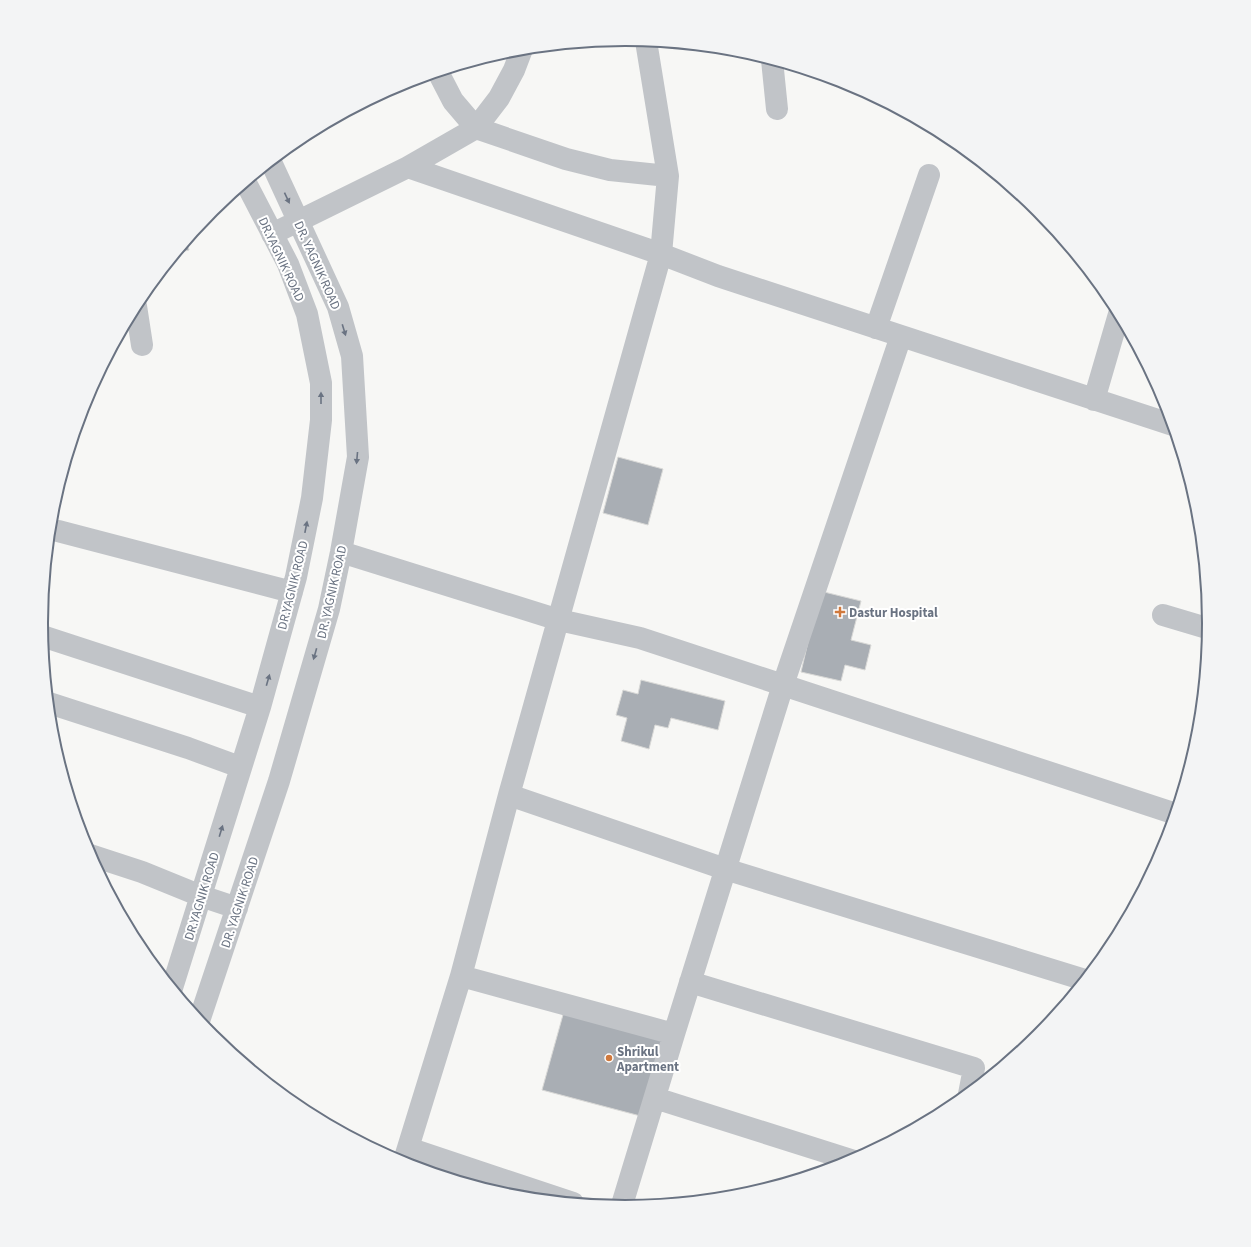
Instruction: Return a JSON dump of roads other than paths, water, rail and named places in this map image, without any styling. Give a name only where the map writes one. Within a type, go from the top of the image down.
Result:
[{"type":"street","points":[[546,1195],[406,1156],[461,976],[509,795],[661,254],[668,176],[647,47]]},
{"type":"street","points":[[272,234],[408,167],[476,128],[499,98],[514,70],[519,56]]},
{"type":"street","points":[[773,65],[777,109]]},
{"type":"street","points":[[441,77],[453,101],[476,128],[566,159],[610,170],[668,176]]},
{"type":"street","name":"DR. YAGNIK ROAD","points":[[202,1016],[279,781],[328,610],[341,552],[358,457],[352,356],[338,307],[273,166]]},
{"type":"street","points":[[408,167],[661,254],[718,276],[1166,423]]},
{"type":"street","points":[[876,328],[929,175]]},
{"type":"street","name":"DR.YAGNIK ROAD","points":[[174,983],[260,707],[292,592],[312,498],[321,420],[321,383],[307,314],[288,264],[248,187]]},
{"type":"street","points":[[137,315],[142,345]]},
{"type":"street","points":[[1094,400],[1117,321]]},
{"type":"street","points":[[623,1201],[783,685],[901,336]]},
{"type":"street","points":[[58,531],[292,592]]},
{"type":"street","points":[[341,552],[559,620],[640,638],[1171,812]]},
{"type":"street","points":[[1163,615],[1203,626]]},
{"type":"street","points":[[48,638],[260,707]]},
{"type":"street","points":[[54,705],[188,748],[240,767]]},
{"type":"street","points":[[509,795],[725,869],[1081,979]]},
{"type":"street","points":[[98,858],[142,872],[201,896],[237,908]]},
{"type":"street","points":[[461,976],[674,1034]]},
{"type":"street","points":[[690,982],[974,1068],[970,1087]]},
{"type":"street","points":[[654,1098],[844,1158]]},
{"type":"place","name":"Dastur Hospital","points":[[840,612]]},
{"type":"place","name":"Shrikul Apartment","points":[[609,1058]]}]
